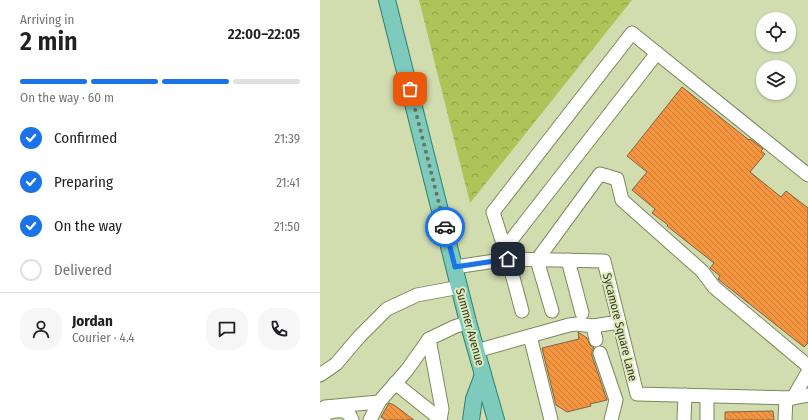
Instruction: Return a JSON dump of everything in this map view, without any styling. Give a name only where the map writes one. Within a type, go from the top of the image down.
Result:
[{"type":"main road","name":"Summer Avenue","points":[[387,0],[468,322],[496,420]]},
{"type":"main road","points":[[471,420],[474,399],[483,375]]},
{"type":"street","points":[[522,311],[493,212],[632,33],[808,175]]},
{"type":"street","points":[[506,253],[657,53]]},
{"type":"street","points":[[552,311],[537,260],[600,174],[617,179],[622,200],[702,271],[714,287],[808,366]]},
{"type":"street","name":"Sycamore Square Lane","points":[[455,267],[506,253],[537,260],[604,261],[637,394],[789,398],[808,395]]},
{"type":"street","points":[[568,260],[582,313]]},
{"type":"street","points":[[320,375],[336,364],[359,337],[387,309],[417,295],[460,288]]},
{"type":"street","points":[[370,420],[379,402],[406,370],[429,339],[468,322]]},
{"type":"street","points":[[476,351],[577,324],[593,326],[619,322]]},
{"type":"street","points":[[593,326],[596,340]]},
{"type":"street","points":[[530,336],[551,420]]},
{"type":"street","points":[[395,382],[440,419],[442,408],[429,339]]},
{"type":"street","points":[[600,353],[616,400],[611,420]]},
{"type":"street","points":[[785,420],[789,398],[808,372]]},
{"type":"street","points":[[616,400],[637,394]]},
{"type":"street","points":[[684,420],[685,395]]},
{"type":"street","points":[[707,396],[707,420]]},
{"type":"street","points":[[320,410],[325,407],[379,402]]},
{"type":"street","points":[[323,420],[326,413],[335,410],[345,411],[352,420]]},
{"type":"green space","points":[[419,0],[632,0],[470,203]]},
{"type":"building","points":[[682,87],[749,140],[750,139],[763,149],[761,151],[765,154],[750,172],[781,197],[786,191],[808,208],[808,343],[804,347],[718,279],[720,276],[710,268],[714,263],[652,213],[655,209],[632,190],[647,172],[627,156]]},
{"type":"building","points":[[578,332],[587,338],[590,345],[594,348],[592,351],[592,356],[607,400],[567,412],[556,405],[542,348],[579,339]]},
{"type":"building","points":[[389,403],[414,420],[385,420],[381,417]]},
{"type":"building","points":[[773,411],[774,420],[725,420],[725,412]]},
{"type":"way so far","points":[[410,89],[445,227]]},
{"type":"route","points":[[445,227],[455,267],[508,259]]}]
